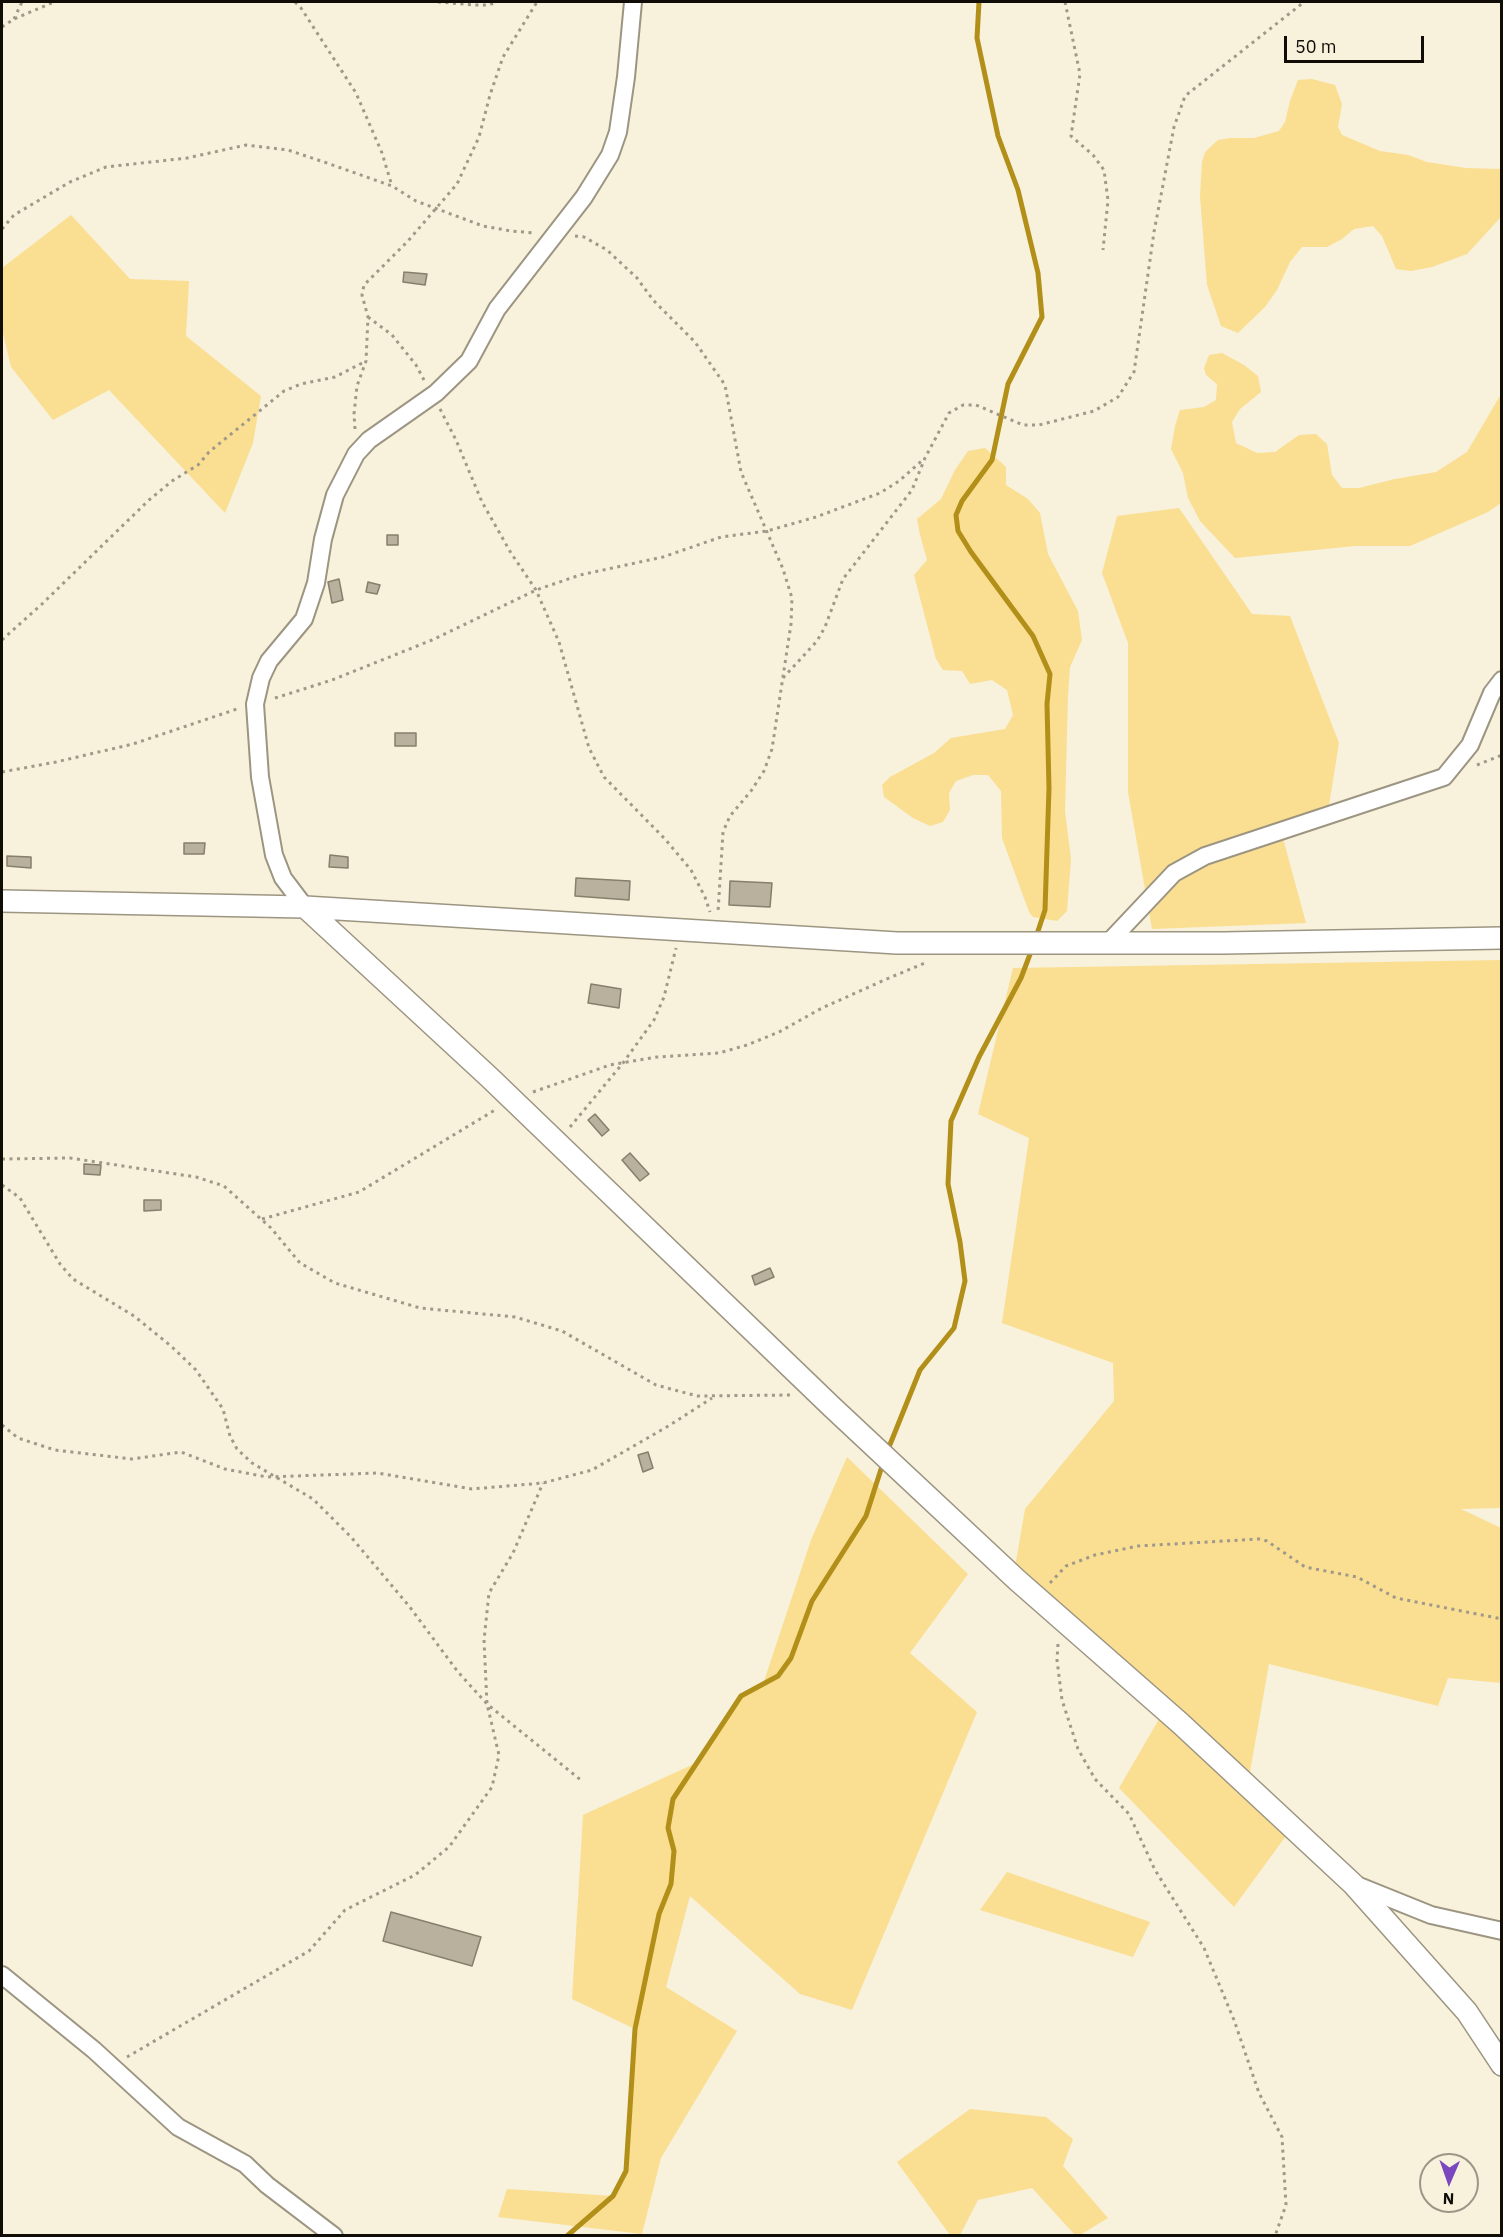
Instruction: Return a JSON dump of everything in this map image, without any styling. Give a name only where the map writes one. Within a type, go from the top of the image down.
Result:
[{"type":"street","points":[[633,2],[618,132],[610,155],[584,197],[497,309],[469,361],[433,396],[369,440],[356,454],[335,495],[322,539],[315,583],[304,619],[268,661],[261,678],[255,704],[260,777],[274,855],[283,878],[305,907],[512,1100],[818,1394],[1037,1598],[1180,1723],[1353,1884],[1467,2012],[1502,2066]]},
{"type":"street","points":[[1108,943],[1174,873],[1205,856],[1444,777],[1470,745],[1492,693],[1502,680]]},
{"type":"street","points":[[2,901],[305,907],[897,943],[1502,938]]},
{"type":"street","points":[[1353,1884],[1431,1915],[1502,1931]]},
{"type":"street","points":[[2,1975],[111,2066],[178,2127],[245,2164],[267,2185],[333,2235]]},
{"type":"path","points":[[15,18],[22,2]]},
{"type":"path","points":[[2,27],[15,18],[54,2]]},
{"type":"path","points":[[295,2],[356,93],[382,153],[392,186]]},
{"type":"path","points":[[438,2],[475,5],[489,5],[496,2]]},
{"type":"path","points":[[356,454],[354,414],[357,386],[366,361],[368,317],[362,295],[364,285],[457,184],[479,137],[503,57],[537,2]]},
{"type":"path","points":[[1065,2],[1080,74],[1071,136],[1093,155],[1104,170],[1108,200],[1102,250]]},
{"type":"path","points":[[782,679],[817,642],[843,579],[912,490],[925,458],[950,413],[963,405],[976,405],[1023,425],[1039,425],[1095,411],[1118,397],[1134,372],[1154,232],[1174,127],[1185,96],[1304,2]]},
{"type":"path","points":[[2,229],[14,215],[70,182],[106,167],[187,158],[246,145],[288,150],[392,186],[416,201],[483,226],[511,231],[584,237],[607,250],[636,278],[653,300],[695,342],[725,385],[741,472],[783,569],[792,598],[791,624],[772,748],[751,791],[730,816],[723,832],[717,932]]},
{"type":"path","points":[[368,317],[392,335],[416,365],[456,440],[482,502],[511,553],[536,590],[559,642],[589,748],[604,777],[665,839],[691,870],[705,897],[717,932]]},
{"type":"path","points":[[2,640],[149,500],[172,481],[198,465],[209,452],[284,391],[301,384],[335,377],[366,361]]},
{"type":"path","points":[[2,772],[133,744],[332,680],[421,645],[536,590],[580,575],[663,557],[721,537],[766,531],[816,517],[880,493],[899,481],[925,458]]},
{"type":"path","points":[[557,1143],[623,1063],[657,1012],[664,997],[681,930]]},
{"type":"path","points":[[262,1219],[359,1192],[512,1100],[610,1065],[657,1057],[719,1053],[747,1045],[779,1032],[822,1008],[933,960]]},
{"type":"path","points":[[2,1159],[70,1158],[196,1177],[224,1186],[262,1219],[300,1263],[335,1282],[420,1308],[515,1317],[562,1330],[656,1385],[697,1396],[818,1394]]},
{"type":"path","points":[[2,1185],[20,1198],[60,1264],[73,1279],[134,1316],[196,1370],[223,1409],[237,1449],[252,1463],[313,1499],[351,1537],[410,1606],[458,1672],[487,1704],[582,1781]]},
{"type":"path","points":[[2,1425],[18,1438],[55,1450],[132,1459],[181,1452],[225,1469],[274,1477],[378,1473],[472,1489],[543,1483],[592,1470],[713,1397]]},
{"type":"path","points":[[111,2066],[309,1951],[345,1910],[415,1875],[449,1847],[492,1787],[500,1755],[487,1704],[484,1640],[489,1593],[513,1553],[543,1483]]},
{"type":"path","points":[[1037,1598],[1066,1566],[1095,1555],[1138,1546],[1259,1539],[1267,1541],[1305,1567],[1357,1577],[1396,1598],[1502,1619]]},
{"type":"path","points":[[1060,1618],[1057,1660],[1062,1700],[1078,1749],[1095,1779],[1129,1814],[1155,1870],[1204,1948],[1234,2020],[1258,2092],[1282,2137],[1286,2205],[1275,2235]]},
{"type":"shaded area","points":[[1312,79],[1335,85],[1342,104],[1338,127],[1342,135],[1380,151],[1408,155],[1427,162],[1466,168],[1501,169],[1501,217],[1467,254],[1432,267],[1411,271],[1396,269],[1382,236],[1373,226],[1354,229],[1327,247],[1302,247],[1290,262],[1277,290],[1265,307],[1238,333],[1221,326],[1207,285],[1200,196],[1202,162],[1205,152],[1218,140],[1254,138],[1279,131],[1285,122],[1298,80]]},
{"type":"shaded area","points":[[71,215],[130,279],[189,281],[186,336],[261,396],[253,443],[225,513],[109,390],[53,420],[11,367],[2,329],[2,268]]},
{"type":"shaded area","points":[[1222,353],[1258,376],[1261,392],[1240,409],[1232,422],[1236,443],[1257,453],[1275,452],[1299,435],[1316,434],[1327,444],[1332,475],[1342,488],[1359,488],[1436,472],[1467,452],[1501,394],[1501,503],[1488,512],[1410,546],[1355,546],[1235,558],[1200,521],[1188,498],[1183,473],[1171,449],[1180,410],[1204,407],[1216,400],[1217,384],[1206,375],[1204,368],[1209,355]]},
{"type":"shaded area","points":[[985,448],[1006,467],[1006,485],[1028,499],[1040,513],[1048,554],[1078,611],[1082,640],[1070,667],[1068,695],[1065,811],[1071,859],[1067,911],[1057,921],[1033,917],[1029,912],[1002,838],[1001,791],[988,775],[973,775],[956,781],[949,793],[950,810],[943,822],[930,826],[913,818],[884,797],[882,785],[890,777],[934,753],[951,738],[1005,729],[1013,715],[1007,690],[992,680],[970,684],[962,671],[943,670],[936,659],[914,575],[927,560],[917,519],[941,499],[955,470],[968,451]]},
{"type":"shaded area","points":[[1179,508],[1252,614],[1290,616],[1339,743],[1327,818],[1281,831],[1306,923],[1152,929],[1128,792],[1128,643],[1102,573],[1117,516]]},
{"type":"shaded area","points":[[1501,960],[1501,1508],[1461,1509],[1501,1528],[1501,1683],[1448,1678],[1438,1706],[1269,1664],[1248,1783],[1294,1825],[1234,1907],[1119,1788],[1166,1707],[1014,1573],[1025,1509],[1114,1401],[1113,1363],[1002,1323],[1029,1138],[978,1114],[1013,968]]},
{"type":"shaded area","points":[[847,1457],[968,1574],[910,1653],[977,1712],[852,2010],[800,1994],[690,1896],[666,1987],[737,2031],[661,2158],[642,2234],[498,2217],[507,2189],[613,2196],[626,2171],[635,2029],[572,1999],[583,1815],[696,1763],[741,1696],[763,1684],[811,1540]]},
{"type":"shaded area","points":[[1007,1872],[1150,1922],[1133,1957],[980,1910]]},
{"type":"shaded area","points":[[970,2109],[1046,2117],[1073,2139],[1063,2166],[1108,2218],[1080,2235],[1075,2235],[1032,2188],[978,2200],[960,2235],[950,2235],[897,2162]]},
{"type":"building","points":[[404,272],[427,274],[425,285],[403,282]]},
{"type":"building","points":[[387,535],[398,535],[398,545],[387,545]]},
{"type":"building","points":[[339,579],[343,600],[332,603],[328,582]]},
{"type":"building","points":[[368,582],[380,585],[377,594],[366,592]]},
{"type":"building","points":[[395,733],[416,733],[416,746],[395,746]]},
{"type":"building","points":[[184,843],[205,843],[204,854],[184,854]]},
{"type":"building","points":[[330,855],[348,857],[348,868],[329,867]]},
{"type":"building","points":[[7,856],[31,857],[31,868],[7,866]]},
{"type":"building","points":[[576,878],[630,881],[629,900],[575,896]]},
{"type":"building","points":[[730,881],[772,883],[770,907],[729,905]]},
{"type":"building","points":[[591,984],[621,989],[619,1008],[588,1003]]},
{"type":"building","points":[[595,1114],[609,1130],[602,1136],[588,1120]]},
{"type":"building","points":[[630,1153],[649,1174],[640,1181],[622,1160]]},
{"type":"building","points":[[84,1164],[101,1165],[100,1175],[84,1174]]},
{"type":"building","points":[[144,1200],[161,1200],[161,1210],[144,1211]]},
{"type":"building","points":[[770,1268],[774,1277],[755,1285],[752,1276]]},
{"type":"building","points":[[648,1452],[653,1468],[643,1472],[638,1455]]},
{"type":"building","points":[[391,1912],[481,1937],[472,1966],[383,1941]]},
{"type":"waterway","points":[[979,2],[977,38],[998,136],[1018,190],[1038,273],[1042,317],[1008,384],[992,460],[962,501],[956,515],[958,531],[1033,636],[1050,674],[1047,704],[1049,788],[1045,910],[1036,937]]},
{"type":"waterway","points":[[887,1452],[920,1370],[954,1328],[965,1281],[960,1242],[948,1184],[951,1121],[979,1057],[1021,978],[1032,949]]},
{"type":"waterway","points":[[567,2236],[613,2196],[626,2171],[635,2029],[659,1914],[671,1884],[674,1851],[668,1828],[673,1799],[741,1696],[778,1676],[791,1658],[812,1601],[866,1516],[883,1463]]}]
